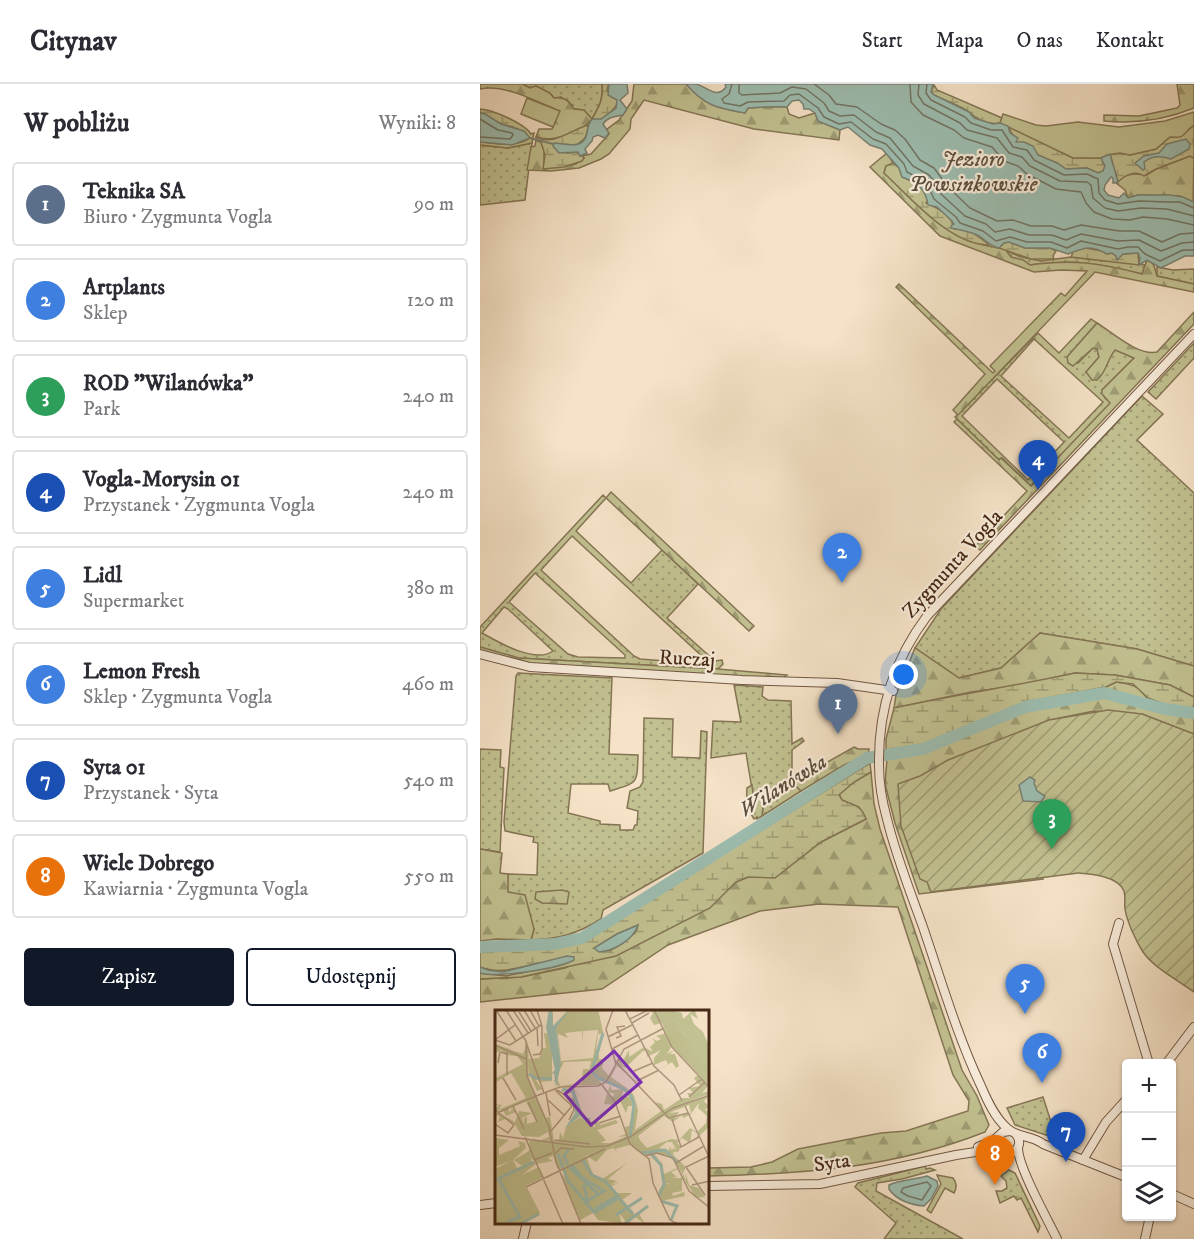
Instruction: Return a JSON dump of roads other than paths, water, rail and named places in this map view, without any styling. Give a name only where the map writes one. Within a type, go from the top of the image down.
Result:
[{"type":"street","name":"Zygmunta Vogla","points":[[998,1137],[990,1106],[964,1046],[894,844],[884,805],[879,766],[881,731],[891,691],[914,636],[938,603],[1194,334]]},
{"type":"street","name":"Ruczaj","points":[[480,654],[530,667],[742,680],[837,682],[891,691]]},
{"type":"street","points":[[1119,923],[1113,944],[1148,1059]]},
{"type":"street","points":[[1170,1059],[1194,1028]]},
{"type":"street","points":[[1083,1160],[1106,1122],[1122,1104]]},
{"type":"street","name":"Zygmunta Vogla","points":[[990,1106],[1013,1132]]},
{"type":"street","points":[[1030,1183],[996,1142],[1003,1132],[1013,1132],[1035,1139],[1122,1175]]},
{"type":"street","points":[[1013,1132],[1019,1140],[1020,1160],[1057,1239]]},
{"type":"street","name":"Syta","points":[[958,1155],[990,1143],[998,1137]]},
{"type":"street","points":[[1003,1152],[1013,1153],[1018,1147],[1032,1143],[1043,1144]]},
{"type":"street","name":"Syta","points":[[710,1186],[832,1183],[991,1149],[1003,1152]]},
{"type":"street","points":[[1176,1196],[1194,1204]]},
{"type":"street","points":[[480,1205],[495,1203]]},
{"type":"street","points":[[1145,1239],[1149,1221]]},
{"type":"street","points":[[523,1239],[527,1224]]},
{"type":"water","points":[[609,84],[627,84],[628,93],[620,100],[627,109],[623,115],[605,121],[603,124],[609,133],[605,138],[598,135],[593,137],[585,149],[587,153],[580,156],[578,152],[559,153],[553,146],[554,143],[579,144],[585,138],[592,119],[601,119],[616,108],[617,100],[608,95]]},
{"type":"water","name":"Jezioro Powsinkowskie","points":[[686,84],[696,84],[719,92],[726,87],[725,84],[933,84],[931,92],[934,95],[969,112],[974,118],[1008,126],[1010,133],[1018,138],[1016,142],[1024,142],[1033,146],[1038,155],[1066,169],[1087,168],[1098,173],[1103,171],[1105,166],[1101,158],[1110,154],[1118,182],[1113,183],[1111,177],[1104,190],[1108,195],[1119,198],[1124,193],[1128,198],[1138,195],[1170,195],[1194,202],[1194,256],[1185,256],[1161,268],[1147,260],[1139,265],[1138,253],[1123,254],[1117,260],[1112,253],[1107,254],[1091,248],[1068,254],[1050,248],[1025,248],[1009,242],[999,248],[995,247],[977,235],[951,228],[954,224],[952,221],[937,207],[928,205],[920,187],[913,181],[902,177],[899,168],[882,149],[870,145],[848,127],[840,130],[818,121],[815,113],[804,109],[799,100],[792,101],[787,107],[748,108],[745,113],[712,105],[699,97]]},
{"type":"water","points":[[480,113],[501,124],[524,131],[530,138],[512,145],[480,142]]},
{"type":"water","points":[[1186,139],[1190,144],[1189,149],[1171,159],[1151,158],[1144,162],[1145,169],[1143,170],[1135,163],[1144,156],[1159,153],[1167,144]]},
{"type":"water","points":[[1030,777],[1035,780],[1037,791],[1045,796],[1041,802],[1023,801],[1019,785]]},
{"type":"water","points":[[638,925],[632,935],[617,947],[599,952],[594,948],[617,934]]},
{"type":"water","points":[[567,956],[574,957],[574,960],[542,969],[500,974],[480,973],[480,967],[503,972]]},
{"type":"water","points":[[927,1176],[937,1181],[938,1186],[924,1206],[904,1201],[889,1189],[889,1185]]},
{"type":"waterway","points":[[530,138],[553,144]]},
{"type":"waterway","name":"Wilanówka","points":[[480,947],[555,944],[582,938],[867,758],[923,749],[1025,707],[1104,693],[1165,709],[1194,713]]},
{"type":"place","name":"Vogla-Morysin 01","points":[[1038,490]]},
{"type":"place","name":"Artplants","points":[[842,583]]},
{"type":"place","name":"Teknika SA","points":[[838,734]]},
{"type":"place","name":"ROD \"Wilanówka\"","points":[[1052,849]]},
{"type":"place","name":"Lidl","points":[[1025,1014]]},
{"type":"place","name":"Lemon Fresh","points":[[1042,1083]]},
{"type":"place","name":"Syta 01","points":[[1066,1162]]},
{"type":"place","name":"Wiele Dobrego","points":[[995,1185]]}]
